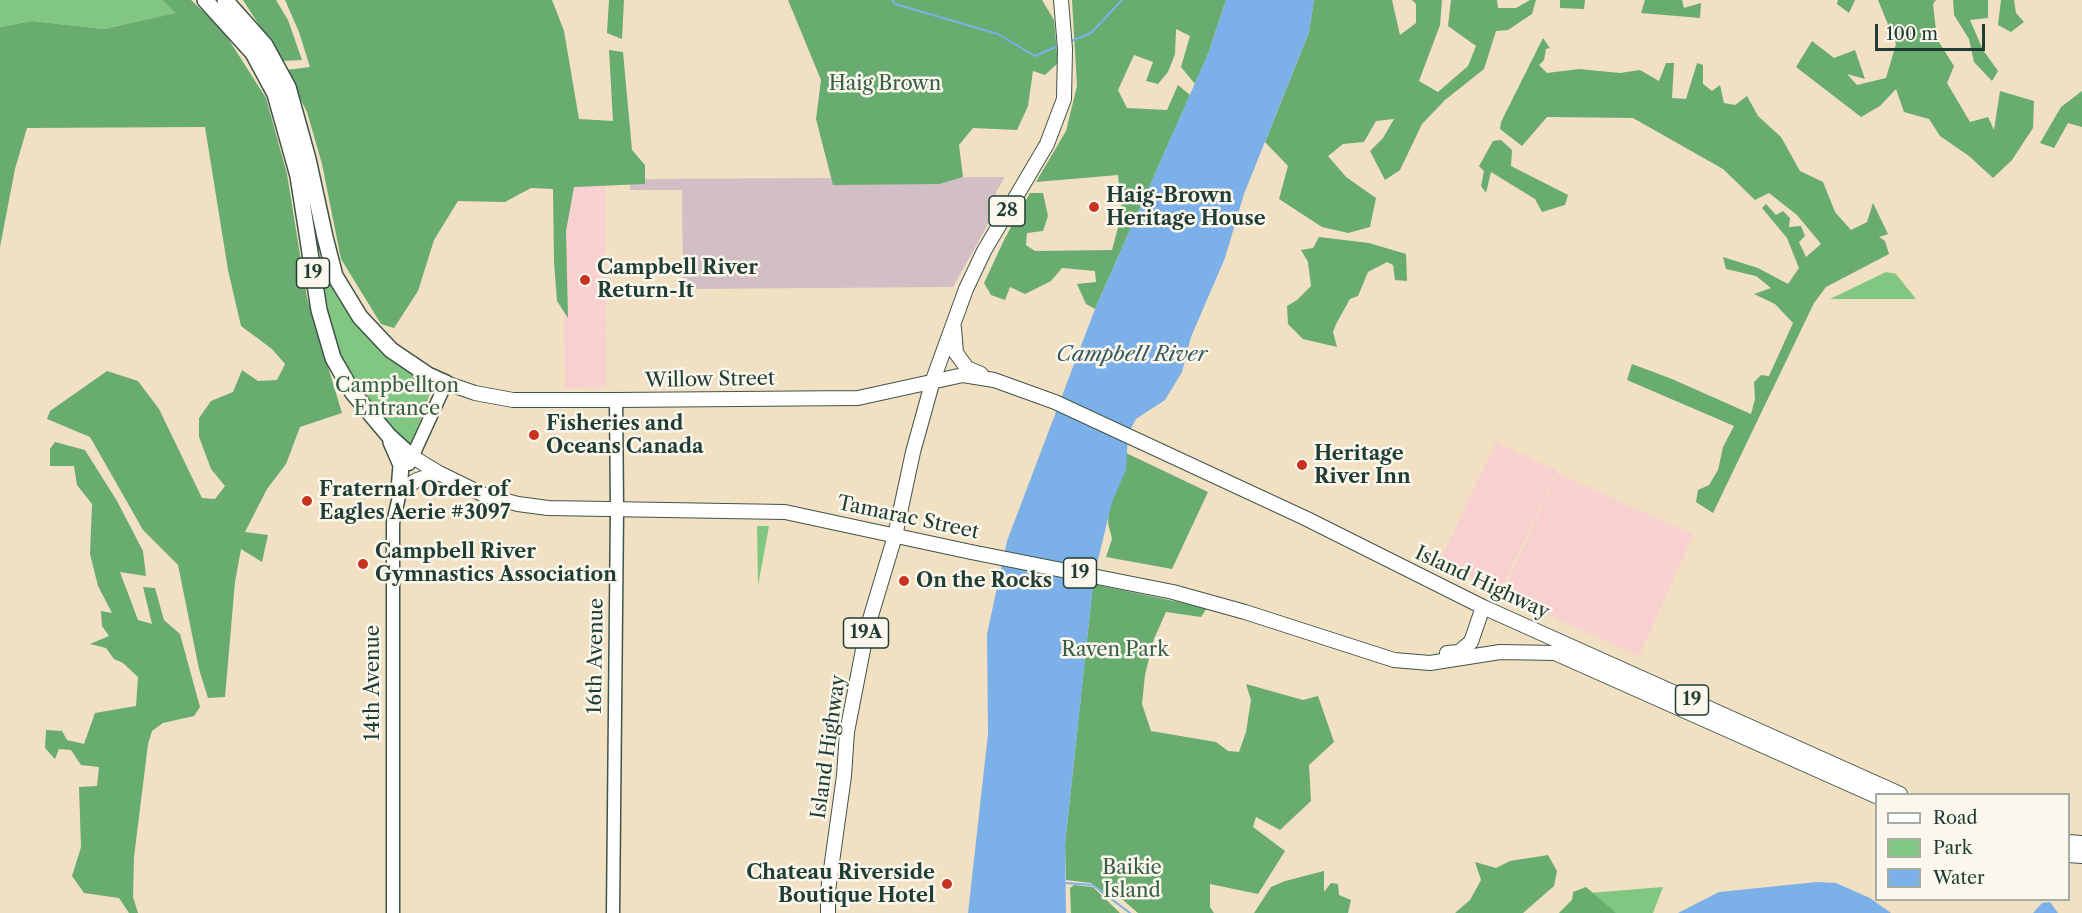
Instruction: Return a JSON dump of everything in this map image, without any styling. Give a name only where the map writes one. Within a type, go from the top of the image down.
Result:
[{"type":"highway","name":"19","points":[[205,0],[253,52],[275,94],[298,176],[319,310],[333,358],[353,393],[389,436],[411,456]]},
{"type":"highway","name":"19","points":[[225,0],[265,45],[288,87],[308,159],[335,276],[360,317],[391,350],[428,375],[446,383]]},
{"type":"highway","points":[[389,436],[401,465],[399,491]]},
{"type":"main road","name":"28","points":[[933,380],[966,289],[984,251],[1047,144],[1064,99],[1065,49],[1061,0]]},
{"type":"main road","points":[[953,324],[956,353],[967,368],[994,380]]},
{"type":"main road","name":"Willow Street","points":[[446,383],[475,393],[513,400],[858,398],[963,375],[994,380],[1050,400]]},
{"type":"main road","name":"Island Highway","points":[[828,913],[828,891],[844,776],[847,732],[867,629],[895,536],[913,452],[933,380]]},
{"type":"main road","points":[[411,456],[446,383]]},
{"type":"main road","name":"16th Avenue","points":[[613,913],[616,400]]},
{"type":"main road","name":"Island Highway","points":[[1050,400],[1305,518],[1483,607],[1896,793]]},
{"type":"main road","name":"Tamarac Street","points":[[411,456],[439,473],[484,495],[518,504],[548,508],[785,512],[1173,592],[1245,612],[1394,660]]},
{"type":"main road","name":"14th Avenue","points":[[393,913],[393,524],[399,491],[411,456]]},
{"type":"main road","points":[[399,491],[417,480],[439,473]]},
{"type":"main road","points":[[1394,660],[1459,652],[1471,642],[1483,607]]},
{"type":"main road","name":"Island Highway","points":[[1394,660],[1430,663],[1500,652],[1555,653],[1875,796]]},
{"type":"shaded area","points":[[1005,177],[997,190],[987,226],[953,287],[683,289],[682,190],[630,190],[630,179]]},
{"type":"shaded area","points":[[605,181],[606,387],[565,388],[564,188]]},
{"type":"shaded area","points":[[1496,442],[1557,471],[1500,592],[1439,563]]},
{"type":"shaded area","points":[[1557,473],[1693,535],[1639,656],[1502,594]]},
{"type":"green space","points":[[0,0],[162,0],[177,13],[102,29],[32,21],[0,27]]},
{"type":"green space","points":[[162,0],[191,0],[222,29],[266,98],[287,174],[307,298],[342,413],[300,427],[286,464],[267,489],[245,532],[268,535],[262,562],[241,549],[235,582],[225,697],[208,698],[199,669],[178,565],[143,530],[90,437],[47,419],[50,411],[107,371],[138,381],[159,409],[202,498],[215,499],[225,486],[211,469],[199,437],[199,418],[211,401],[233,392],[242,370],[258,381],[277,380],[285,364],[272,349],[241,326],[228,270],[205,127],[27,128],[15,169],[0,247],[0,27],[32,21],[103,29],[176,13]]},
{"type":"green space","points":[[243,0],[276,0],[288,20],[302,60],[282,61]]},
{"type":"green space","points":[[285,0],[552,0],[564,31],[579,119],[613,121],[609,50],[623,52],[632,150],[645,165],[645,184],[574,187],[566,231],[568,318],[557,301],[553,189],[531,188],[505,202],[458,201],[434,240],[418,291],[394,328],[381,324],[341,259],[322,164],[307,112],[286,70],[310,67],[299,32]]},
{"type":"green space","points":[[609,0],[624,0],[622,39],[607,33]]},
{"type":"green space","name":"Haig Brown","points":[[788,0],[1042,0],[1054,20],[1058,63],[1045,75],[1033,71],[1028,106],[1017,130],[973,128],[959,145],[963,177],[939,184],[833,185],[816,119],[821,80]]},
{"type":"green space","points":[[1072,0],[1226,0],[1208,54],[1195,84],[1181,67],[1190,36],[1176,29],[1175,54],[1168,72],[1158,84],[1146,81],[1153,62],[1134,55],[1118,90],[1127,108],[1167,110],[1178,85],[1190,95],[1095,309],[1086,304],[1077,284],[1096,282],[1095,271],[1062,268],[1051,281],[1025,294],[1010,287],[1005,300],[991,295],[984,283],[1030,193],[1043,193],[1048,216],[1043,231],[1027,233],[1026,245],[1035,251],[1112,250],[1122,213],[1118,175],[1036,182],[1066,131],[1077,86]]},
{"type":"green space","points":[[1314,0],[1392,0],[1400,35],[1416,23],[1416,4],[1412,0],[1442,0],[1440,25],[1419,81],[1438,92],[1468,66],[1476,46],[1448,26],[1451,0],[1497,0],[1498,8],[1516,8],[1530,0],[1536,0],[1532,14],[1508,30],[1496,31],[1484,69],[1445,100],[1422,124],[1400,170],[1385,180],[1370,151],[1383,138],[1394,119],[1376,121],[1364,142],[1343,144],[1328,156],[1346,177],[1376,198],[1370,227],[1348,233],[1322,227],[1279,199],[1288,166],[1265,142],[1309,32]]},
{"type":"green space","points":[[1560,0],[1585,0],[1584,9],[1560,8]]},
{"type":"green space","points":[[1645,0],[1682,0],[1684,8],[1701,3],[1700,18],[1641,13]]},
{"type":"green space","points":[[1838,0],[1855,0],[1849,13],[1837,4]]},
{"type":"green space","points":[[1878,0],[1936,0],[1933,4],[1937,39],[1954,66],[1947,83],[1970,122],[1988,117],[1994,130],[2000,91],[2034,101],[2033,128],[2012,160],[1993,178],[1969,156],[1940,136],[1929,119],[1904,112],[1896,89],[1880,106],[1861,117],[1796,67],[1812,41],[1834,58],[1855,50],[1865,79],[1847,74],[1857,85],[1886,78],[1896,44]]},
{"type":"green space","points":[[1953,0],[1988,0],[1988,18],[1970,20],[1983,50],[1998,71],[1992,81],[1974,62],[1969,39],[1954,15]]},
{"type":"green space","points":[[2001,0],[2014,0],[2016,13],[2024,22],[2011,32],[1998,25]]},
{"type":"green space","points":[[1543,38],[1550,48],[1546,49],[1544,60],[1539,65],[1547,73],[1579,69],[1620,73],[1640,70],[1659,81],[1666,63],[1674,63],[1672,98],[1686,99],[1697,63],[1703,65],[1703,84],[1712,91],[1720,85],[1724,103],[1735,105],[1747,96],[1758,116],[1781,137],[1800,171],[1823,182],[1835,212],[1851,230],[1867,222],[1873,203],[1888,234],[1879,237],[1885,241],[1889,254],[1826,287],[1814,303],[1713,513],[1696,502],[1698,490],[1709,485],[1718,470],[1723,447],[1734,426],[1627,380],[1632,364],[1751,414],[1755,399],[1754,382],[1761,375],[1769,376],[1793,323],[1775,304],[1754,294],[1771,288],[1756,276],[1726,269],[1723,257],[1758,268],[1788,284],[1799,268],[1787,238],[1762,208],[1766,204],[1776,215],[1783,211],[1790,218],[1789,227],[1801,226],[1805,236],[1799,242],[1806,257],[1821,244],[1797,215],[1769,193],[1755,200],[1723,169],[1633,118],[1547,117],[1522,146],[1500,129],[1501,122]]},
{"type":"green space","points":[[2082,91],[2082,127],[2068,123],[2054,148],[2040,143],[2061,107]]},
{"type":"green space","points":[[1501,140],[1512,150],[1511,166],[1568,195],[1565,205],[1542,212],[1535,199],[1491,172],[1486,193],[1481,186],[1484,171],[1479,166],[1493,141]]},
{"type":"green space","points":[[1319,237],[1369,243],[1406,254],[1407,281],[1395,280],[1393,265],[1387,262],[1368,272],[1358,296],[1350,299],[1336,324],[1333,332],[1337,347],[1303,339],[1288,324],[1287,306],[1311,286],[1308,262],[1301,250],[1313,248]]},
{"type":"green space","points":[[1886,272],[1896,274],[1916,299],[1830,299]]},
{"type":"green space","name":"Campbellton Entrance","points":[[325,280],[331,282],[348,312],[371,341],[402,368],[428,385],[431,391],[412,443],[408,445],[377,416],[344,368],[333,338],[323,282]]},
{"type":"green space","points":[[55,442],[85,450],[117,501],[143,551],[146,576],[120,572],[138,620],[152,624],[143,587],[155,588],[164,620],[180,634],[200,707],[194,716],[163,723],[152,731],[148,744],[134,857],[133,897],[138,913],[129,913],[119,898],[84,893],[72,876],[81,847],[79,787],[97,786],[99,767],[81,765],[71,750],[59,749],[55,759],[45,748],[46,730],[62,731],[67,740],[84,744],[95,713],[136,706],[138,677],[123,663],[114,659],[106,648],[90,644],[109,636],[102,626],[101,611],[112,613],[98,586],[90,554],[92,504],[77,485],[74,466],[50,466],[50,449]]},
{"type":"green space","points":[[1124,452],[1208,492],[1172,569],[1106,557],[1112,539],[1108,523],[1109,510]]},
{"type":"green space","points":[[757,526],[769,526],[758,586]]},
{"type":"green space","points":[[1093,584],[1207,608],[1201,617],[1166,612],[1154,639],[1145,675],[1142,704],[1151,731],[1216,742],[1228,751],[1239,752],[1246,732],[1251,700],[1246,684],[1303,700],[1318,696],[1334,742],[1309,765],[1311,801],[1280,830],[1256,817],[1253,827],[1285,851],[1258,894],[1210,884],[1210,907],[1214,913],[1138,913],[1109,888],[1113,896],[1109,900],[1091,883],[1066,880],[1065,844]]},
{"type":"green space","points":[[1548,855],[1557,871],[1554,886],[1523,913],[1455,913],[1470,900],[1481,880],[1475,862],[1496,868],[1510,861]]},
{"type":"green space","points":[[1324,871],[1324,892],[1331,883],[1338,884],[1339,895],[1351,900],[1348,913],[1254,913],[1271,887]]},
{"type":"green space","points":[[1074,885],[1093,887],[1120,913],[1071,913],[1070,888]]},
{"type":"green space","points":[[1586,887],[1616,913],[1559,913],[1572,901],[1573,892]]},
{"type":"green space","points":[[1663,887],[1653,913],[1559,913],[1577,894]]},
{"type":"water","name":"Campbell River","points":[[1226,0],[1314,0],[1309,32],[1244,194],[1225,258],[1191,337],[1182,372],[1165,400],[1136,419],[1128,434],[1126,470],[1112,502],[1094,576],[1065,844],[1066,913],[968,913],[988,734],[987,634],[1007,541],[1095,309],[1208,54]]},
{"type":"water","points":[[1817,882],[1836,883],[1870,898],[1891,913],[1678,913],[1719,892]]},
{"type":"water","points":[[2050,902],[2058,913],[2033,913],[2042,903]]},
{"type":"waterway","points":[[892,0],[895,4],[998,34],[1035,56],[1058,46]]},
{"type":"waterway","points":[[1071,41],[1091,33],[1122,0]]},
{"type":"waterway","points":[[1066,883],[1093,885],[1130,913]]},
{"type":"place","name":"Haig-Brown Heritage House","points":[[1094,207]]},
{"type":"place","name":"Campbell River Return-It","points":[[585,280]]},
{"type":"place","name":"Fisheries and Oceans Canada","points":[[534,435]]},
{"type":"place","name":"Heritage River Inn","points":[[1302,465]]},
{"type":"place","name":"Fraternal Order of Eagles Aerie #3097","points":[[307,501]]},
{"type":"place","name":"Campbell River Gymnastics Association","points":[[363,564]]},
{"type":"place","name":"On the Rocks","points":[[904,581]]},
{"type":"place","name":"Chateau Riverside Boutique Hotel","points":[[947,884]]},
{"type":"park label","name":"Raven Park","points":[[1115,650]]},
{"type":"park label","name":"Baikie Island","points":[[1132,880]]}]
